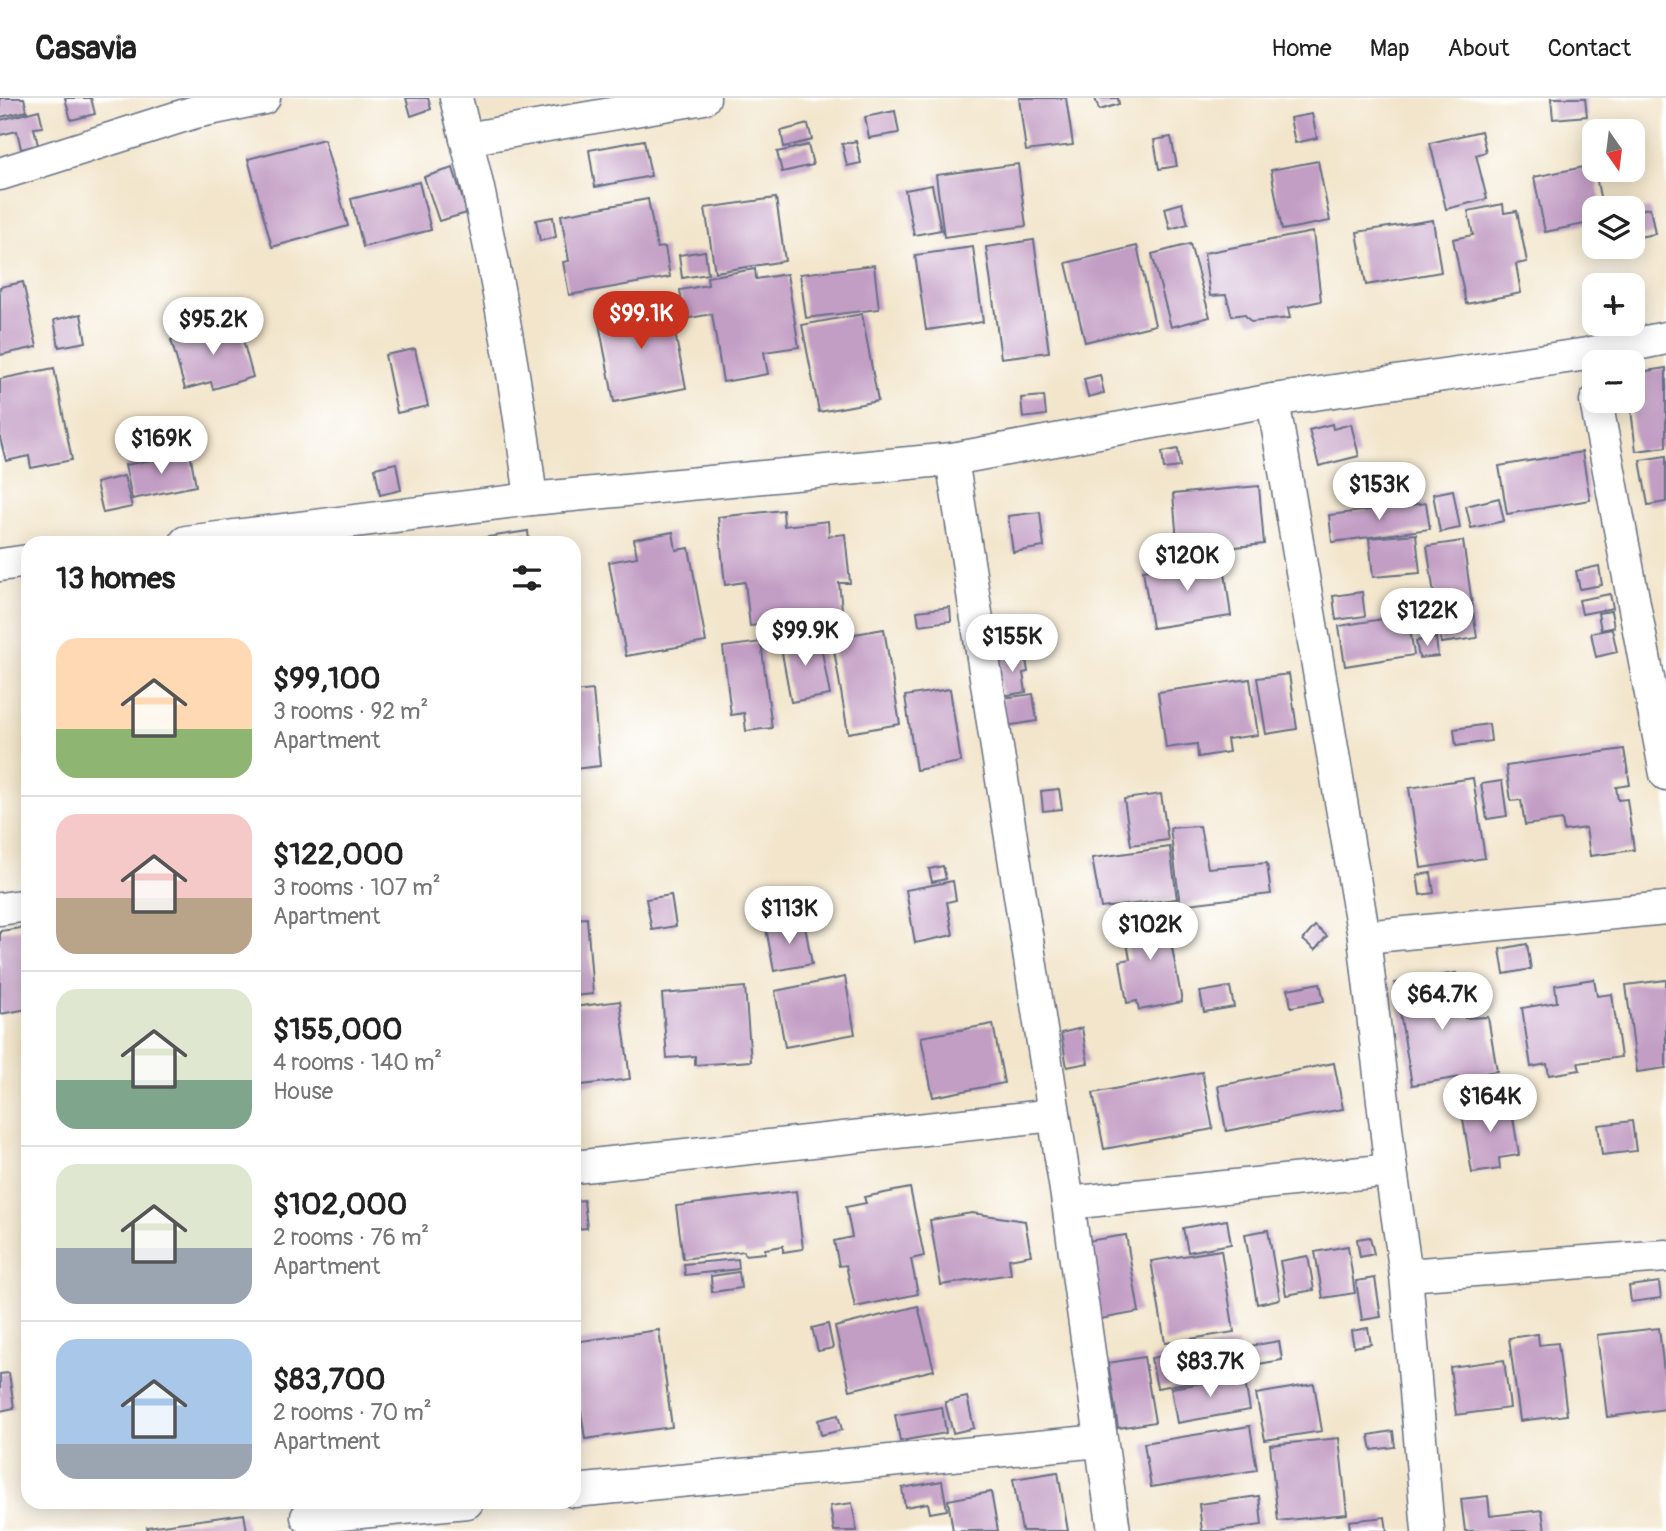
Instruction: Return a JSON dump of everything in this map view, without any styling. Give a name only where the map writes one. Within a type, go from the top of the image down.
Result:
[{"type":"street","points":[[0,174],[193,105],[264,98]]},
{"type":"street","points":[[456,98],[482,204],[503,313],[531,499]]},
{"type":"street","points":[[466,139],[704,98]]},
{"type":"street","points":[[1610,350],[1666,338]]},
{"type":"street","points":[[269,536],[531,499],[952,459],[1273,400],[1582,356]]},
{"type":"street","points":[[1273,400],[1364,937],[1406,1275],[1428,1531]]},
{"type":"street","points":[[1598,413],[1666,774]]},
{"type":"street","points":[[952,459],[1068,1203],[1114,1531]]},
{"type":"street","points":[[0,565],[21,562]]},
{"type":"street","points":[[0,909],[21,906]]},
{"type":"street","points":[[1364,937],[1666,908]]},
{"type":"street","points":[[581,1166],[1054,1115]]},
{"type":"street","points":[[1068,1203],[1391,1170]]},
{"type":"street","points":[[1406,1275],[1666,1256]]},
{"type":"street","points":[[581,1490],[1100,1441]]},
{"type":"street","points":[[307,1516],[387,1509]]},
{"type":"building","points":[[0,98],[24,98],[27,111],[0,117]]},
{"type":"building","points":[[65,98],[91,98],[95,114],[71,120]]},
{"type":"building","points":[[406,98],[428,98],[431,109],[411,116]]},
{"type":"building","points":[[1019,98],[1066,98],[1073,145],[1026,151]]},
{"type":"building","points":[[1095,98],[1118,98],[1119,104],[1099,110]]},
{"type":"building","points":[[1551,98],[1585,98],[1587,116],[1553,119]]},
{"type":"building","points":[[39,110],[43,127],[34,128],[38,145],[21,149],[17,131],[0,135],[0,120]]},
{"type":"building","points":[[895,111],[899,133],[869,138],[865,117]]},
{"type":"building","points":[[1312,114],[1317,138],[1295,143],[1290,118]]},
{"type":"building","points":[[808,124],[812,140],[784,147],[781,131]]},
{"type":"building","points":[[1481,131],[1486,152],[1476,155],[1487,199],[1446,209],[1430,143]]},
{"type":"building","points":[[1171,137],[1177,166],[1159,169],[1154,140]]},
{"type":"building","points":[[324,139],[348,226],[272,247],[248,159]]},
{"type":"building","points":[[644,140],[651,176],[595,187],[589,150]]},
{"type":"building","points":[[856,141],[861,163],[847,166],[842,144]]},
{"type":"building","points":[[808,145],[813,165],[782,172],[777,152]]},
{"type":"building","points":[[1318,161],[1330,221],[1282,230],[1271,170]]},
{"type":"building","points":[[1018,164],[1026,226],[944,237],[936,175]]},
{"type":"building","points":[[1582,167],[1582,182],[1597,182],[1600,196],[1582,196],[1582,224],[1545,232],[1534,177]]},
{"type":"building","points":[[453,168],[467,213],[439,221],[424,177]]},
{"type":"building","points":[[419,182],[431,230],[363,247],[351,199]]},
{"type":"building","points":[[932,185],[941,230],[914,235],[905,190]]},
{"type":"building","points":[[776,198],[785,261],[715,272],[705,208]]},
{"type":"building","points":[[648,199],[657,248],[665,247],[670,277],[569,295],[563,262],[569,261],[561,215]]},
{"type":"building","points":[[1182,203],[1188,224],[1170,229],[1165,208]]},
{"type":"building","points":[[1503,204],[1504,213],[1517,211],[1527,262],[1516,264],[1521,293],[1466,304],[1453,239],[1473,235],[1468,211]]},
{"type":"building","points":[[1650,208],[1655,234],[1645,236],[1645,209]]},
{"type":"building","points":[[553,217],[556,237],[540,241],[536,220]]},
{"type":"building","points":[[1433,220],[1441,272],[1366,285],[1357,232]]},
{"type":"building","points":[[1313,232],[1321,301],[1288,308],[1290,318],[1251,322],[1244,314],[1232,316],[1226,295],[1210,296],[1204,253]]},
{"type":"building","points":[[1034,240],[1049,352],[1001,358],[986,247]]},
{"type":"building","points":[[1190,244],[1210,317],[1171,327],[1152,254]]},
{"type":"building","points":[[1137,246],[1155,325],[1085,342],[1066,263]]},
{"type":"building","points":[[973,247],[983,322],[926,330],[915,255]]},
{"type":"building","points":[[705,251],[708,274],[682,278],[679,255]]},
{"type":"building","points":[[874,265],[879,309],[806,318],[800,274]]},
{"type":"building","points":[[755,269],[756,279],[787,274],[799,347],[764,352],[768,374],[723,382],[712,314],[684,319],[680,290],[708,285],[707,277]]},
{"type":"building","points":[[23,282],[37,347],[0,355],[0,287]]},
{"type":"building","points":[[668,299],[686,388],[614,402],[597,313]]},
{"type":"building","points":[[81,314],[86,342],[59,347],[54,320]]},
{"type":"building","points":[[862,314],[878,401],[819,412],[802,325]]},
{"type":"building","points":[[238,322],[253,377],[213,389],[211,382],[185,389],[171,340]]},
{"type":"building","points":[[415,349],[428,406],[397,413],[385,355]]},
{"type":"building","points":[[54,368],[72,460],[31,468],[29,456],[6,461],[0,438],[0,379]]},
{"type":"building","points":[[1666,368],[1666,447],[1636,451],[1631,413],[1645,413],[1645,371]]},
{"type":"building","points":[[1100,375],[1104,393],[1088,397],[1084,379]]},
{"type":"building","points":[[1044,396],[1046,415],[1023,418],[1021,398]]},
{"type":"building","points":[[1332,424],[1333,429],[1351,424],[1359,456],[1319,466],[1309,430]]},
{"type":"building","points":[[1178,449],[1180,467],[1164,469],[1162,452]]},
{"type":"building","points":[[1582,452],[1590,500],[1507,514],[1499,466]]},
{"type":"building","points":[[190,453],[196,486],[132,499],[125,465]]},
{"type":"building","points":[[1666,456],[1666,502],[1648,505],[1640,460]]},
{"type":"building","points":[[396,463],[401,490],[380,495],[375,468]]},
{"type":"building","points":[[124,476],[132,507],[103,513],[96,483]]},
{"type":"building","points":[[1259,486],[1264,544],[1178,553],[1173,494]]},
{"type":"building","points":[[1453,490],[1460,528],[1440,532],[1433,494]]},
{"type":"building","points":[[1499,498],[1504,521],[1471,528],[1466,506]]},
{"type":"building","points":[[1426,503],[1430,529],[1332,542],[1329,515]]},
{"type":"building","points":[[783,510],[784,526],[828,521],[829,536],[845,534],[850,583],[839,583],[843,617],[750,626],[745,582],[725,585],[718,517]]},
{"type":"building","points":[[1040,512],[1044,547],[1013,552],[1008,516]]},
{"type":"building","points":[[528,531],[528,536],[494,536]]},
{"type":"building","points":[[673,532],[676,550],[689,548],[706,642],[626,656],[609,562],[637,557],[634,539]]},
{"type":"building","points":[[1416,534],[1420,573],[1373,577],[1369,538]]},
{"type":"building","points":[[1463,541],[1477,638],[1441,643],[1427,546]]},
{"type":"building","points":[[1223,558],[1231,616],[1152,628],[1143,570]]},
{"type":"building","points":[[1599,566],[1602,585],[1580,589],[1576,571]]},
{"type":"building","points":[[1362,592],[1365,616],[1336,620],[1333,596]]},
{"type":"building","points":[[1610,594],[1613,608],[1582,614],[1579,600]]},
{"type":"building","points":[[950,607],[951,621],[919,625],[917,611]]},
{"type":"building","points":[[1611,611],[1614,627],[1601,630],[1598,613]]},
{"type":"building","points":[[1408,615],[1414,655],[1345,666],[1339,626]]},
{"type":"building","points":[[884,629],[900,724],[848,733],[832,638]]},
{"type":"building","points":[[1612,629],[1617,652],[1596,657],[1591,633]]},
{"type":"building","points":[[819,635],[830,695],[791,702],[780,642]]},
{"type":"building","points":[[1436,638],[1438,656],[1419,658],[1416,641]]},
{"type":"building","points":[[761,642],[772,728],[746,731],[744,713],[731,715],[723,647]]},
{"type":"building","points":[[1025,653],[1028,672],[1023,673],[1026,692],[1002,696],[996,658]]},
{"type":"building","points":[[1289,674],[1297,729],[1266,734],[1257,678]]},
{"type":"building","points":[[1250,679],[1258,735],[1227,739],[1229,752],[1198,757],[1197,744],[1166,748],[1158,692]]},
{"type":"building","points":[[950,689],[961,762],[916,770],[905,696]]},
{"type":"building","points":[[593,690],[600,766],[581,768],[581,691]]},
{"type":"building","points":[[1033,694],[1037,721],[1006,726],[1002,698]]},
{"type":"building","points":[[1489,724],[1491,741],[1456,746],[1454,729]]},
{"type":"building","points":[[1624,749],[1630,785],[1616,787],[1618,800],[1627,799],[1634,850],[1590,856],[1586,828],[1564,831],[1562,820],[1525,825],[1521,800],[1511,801],[1506,766]]},
{"type":"building","points":[[1473,778],[1485,858],[1421,868],[1409,788]]},
{"type":"building","points":[[1502,781],[1507,816],[1487,819],[1481,784]]},
{"type":"building","points":[[1059,789],[1062,809],[1043,811],[1041,791]]},
{"type":"building","points":[[1161,794],[1168,840],[1131,845],[1124,799]]},
{"type":"building","points":[[1200,826],[1208,868],[1267,863],[1271,894],[1180,905],[1170,828]]},
{"type":"building","points":[[1170,847],[1177,899],[1101,908],[1092,858]]},
{"type":"building","points":[[943,866],[946,879],[932,882],[929,869]]},
{"type":"building","points":[[1431,873],[1434,893],[1420,895],[1417,875]]},
{"type":"building","points":[[953,881],[956,900],[947,902],[953,935],[915,943],[906,890]]},
{"type":"building","points":[[671,895],[676,926],[652,930],[646,899]]},
{"type":"building","points":[[1165,909],[1182,1002],[1139,1010],[1137,1001],[1127,1003],[1120,961],[1130,959],[1122,917]]},
{"type":"building","points":[[581,918],[587,918],[593,994],[581,995]]},
{"type":"building","points":[[804,921],[812,964],[774,971],[766,928]]},
{"type":"building","points":[[1315,926],[1327,936],[1315,950],[1303,940]]},
{"type":"building","points":[[21,928],[21,1010],[0,1014],[0,931]]},
{"type":"building","points":[[1527,944],[1531,969],[1504,974],[1500,949]]},
{"type":"building","points":[[1456,973],[1465,1018],[1488,1017],[1497,1071],[1412,1085],[1395,983]]},
{"type":"building","points":[[845,977],[855,1034],[785,1047],[775,991]]},
{"type":"building","points":[[1594,979],[1597,996],[1612,994],[1621,1057],[1578,1063],[1580,1070],[1549,1075],[1547,1064],[1531,1067],[1522,1008],[1557,1002],[1555,985]]},
{"type":"building","points":[[1666,980],[1666,1068],[1637,1072],[1626,985]]},
{"type":"building","points":[[1320,983],[1324,1001],[1291,1007],[1288,989]]},
{"type":"building","points":[[745,987],[751,1061],[695,1065],[695,1056],[667,1058],[662,994]]},
{"type":"building","points":[[1230,987],[1234,1007],[1204,1012],[1200,992]]},
{"type":"building","points":[[620,1001],[630,1079],[581,1085],[581,1006]]},
{"type":"building","points":[[993,1024],[1004,1083],[933,1097],[921,1037]]},
{"type":"building","points":[[1082,1028],[1088,1063],[1067,1067],[1061,1033]]},
{"type":"building","points":[[1334,1063],[1343,1109],[1226,1131],[1218,1086]]},
{"type":"building","points":[[1202,1072],[1213,1129],[1104,1149],[1093,1093]]},
{"type":"building","points":[[1510,1099],[1519,1155],[1499,1158],[1500,1169],[1472,1173],[1461,1107]]},
{"type":"building","points":[[1632,1121],[1636,1151],[1602,1155],[1598,1125]]},
{"type":"building","points":[[910,1188],[924,1256],[911,1259],[918,1294],[855,1307],[846,1265],[839,1266],[834,1241],[852,1237],[846,1207],[866,1203],[864,1197]]},
{"type":"building","points":[[796,1191],[803,1249],[783,1252],[783,1246],[765,1249],[765,1253],[745,1255],[744,1251],[683,1259],[676,1206]]},
{"type":"building","points":[[581,1200],[584,1200],[587,1228],[581,1228]]},
{"type":"building","points":[[972,1213],[1025,1221],[1031,1255],[1009,1259],[1011,1274],[941,1285],[930,1220]]},
{"type":"building","points":[[1227,1220],[1231,1244],[1188,1252],[1183,1228]]},
{"type":"building","points":[[1268,1230],[1280,1299],[1257,1304],[1245,1234]]},
{"type":"building","points":[[1126,1235],[1139,1312],[1100,1319],[1087,1241]]},
{"type":"building","points":[[1370,1237],[1374,1254],[1360,1257],[1357,1239]]},
{"type":"building","points":[[1348,1246],[1355,1293],[1323,1298],[1315,1252]]},
{"type":"building","points":[[1221,1250],[1234,1332],[1165,1343],[1151,1261]]},
{"type":"building","points":[[1308,1256],[1314,1290],[1286,1295],[1280,1261]]},
{"type":"building","points":[[738,1259],[739,1269],[685,1275],[684,1264]]},
{"type":"building","points":[[739,1272],[741,1288],[712,1292],[711,1276]]},
{"type":"building","points":[[1375,1278],[1381,1317],[1362,1320],[1356,1281]]},
{"type":"building","points":[[1659,1282],[1661,1298],[1631,1302],[1629,1286]]},
{"type":"building","points":[[918,1306],[934,1370],[850,1390],[835,1327]]},
{"type":"building","points":[[828,1324],[833,1348],[818,1351],[812,1328]]},
{"type":"building","points":[[1368,1328],[1371,1344],[1354,1347],[1351,1331]]},
{"type":"building","points":[[1659,1328],[1666,1409],[1607,1417],[1597,1335]]},
{"type":"building","points":[[659,1330],[672,1427],[585,1439],[581,1411],[581,1341]]},
{"type":"building","points":[[1538,1334],[1539,1345],[1558,1343],[1567,1415],[1520,1421],[1509,1338]]},
{"type":"building","points":[[1279,1341],[1282,1360],[1253,1365],[1250,1346]]},
{"type":"building","points":[[1238,1343],[1243,1373],[1157,1388],[1151,1358]]},
{"type":"building","points":[[1144,1357],[1155,1422],[1118,1428],[1108,1363]]},
{"type":"building","points":[[1504,1360],[1510,1408],[1456,1415],[1450,1367]]},
{"type":"building","points":[[9,1373],[14,1408],[0,1411],[0,1374]]},
{"type":"building","points":[[1244,1376],[1250,1410],[1177,1423],[1171,1388]]},
{"type":"building","points":[[1314,1384],[1322,1431],[1265,1440],[1256,1394]]},
{"type":"building","points":[[967,1397],[974,1428],[953,1433],[945,1402]]},
{"type":"building","points":[[942,1407],[946,1433],[900,1441],[895,1415]]},
{"type":"building","points":[[838,1415],[842,1430],[821,1435],[818,1420]]},
{"type":"building","points":[[1250,1426],[1257,1470],[1151,1487],[1144,1443]]},
{"type":"building","points":[[1393,1431],[1395,1447],[1372,1450],[1369,1435]]},
{"type":"building","points":[[1339,1438],[1347,1514],[1278,1521],[1270,1445]]},
{"type":"building","points":[[1058,1472],[1068,1531],[1022,1531],[1013,1479]]},
{"type":"building","points":[[942,1481],[947,1510],[930,1513],[928,1503],[905,1507],[902,1488]]},
{"type":"building","points":[[991,1492],[998,1531],[953,1531],[948,1500]]},
{"type":"building","points":[[1259,1496],[1262,1525],[1202,1531],[1199,1504]]},
{"type":"building","points":[[1488,1496],[1490,1516],[1542,1510],[1545,1531],[1465,1531],[1461,1499]]},
{"type":"building","points":[[852,1503],[857,1531],[834,1531],[830,1506]]},
{"type":"building","points":[[244,1514],[247,1531],[148,1531],[147,1527]]},
{"type":"building","points":[[1385,1517],[1387,1531],[1350,1531],[1349,1521]]}]
